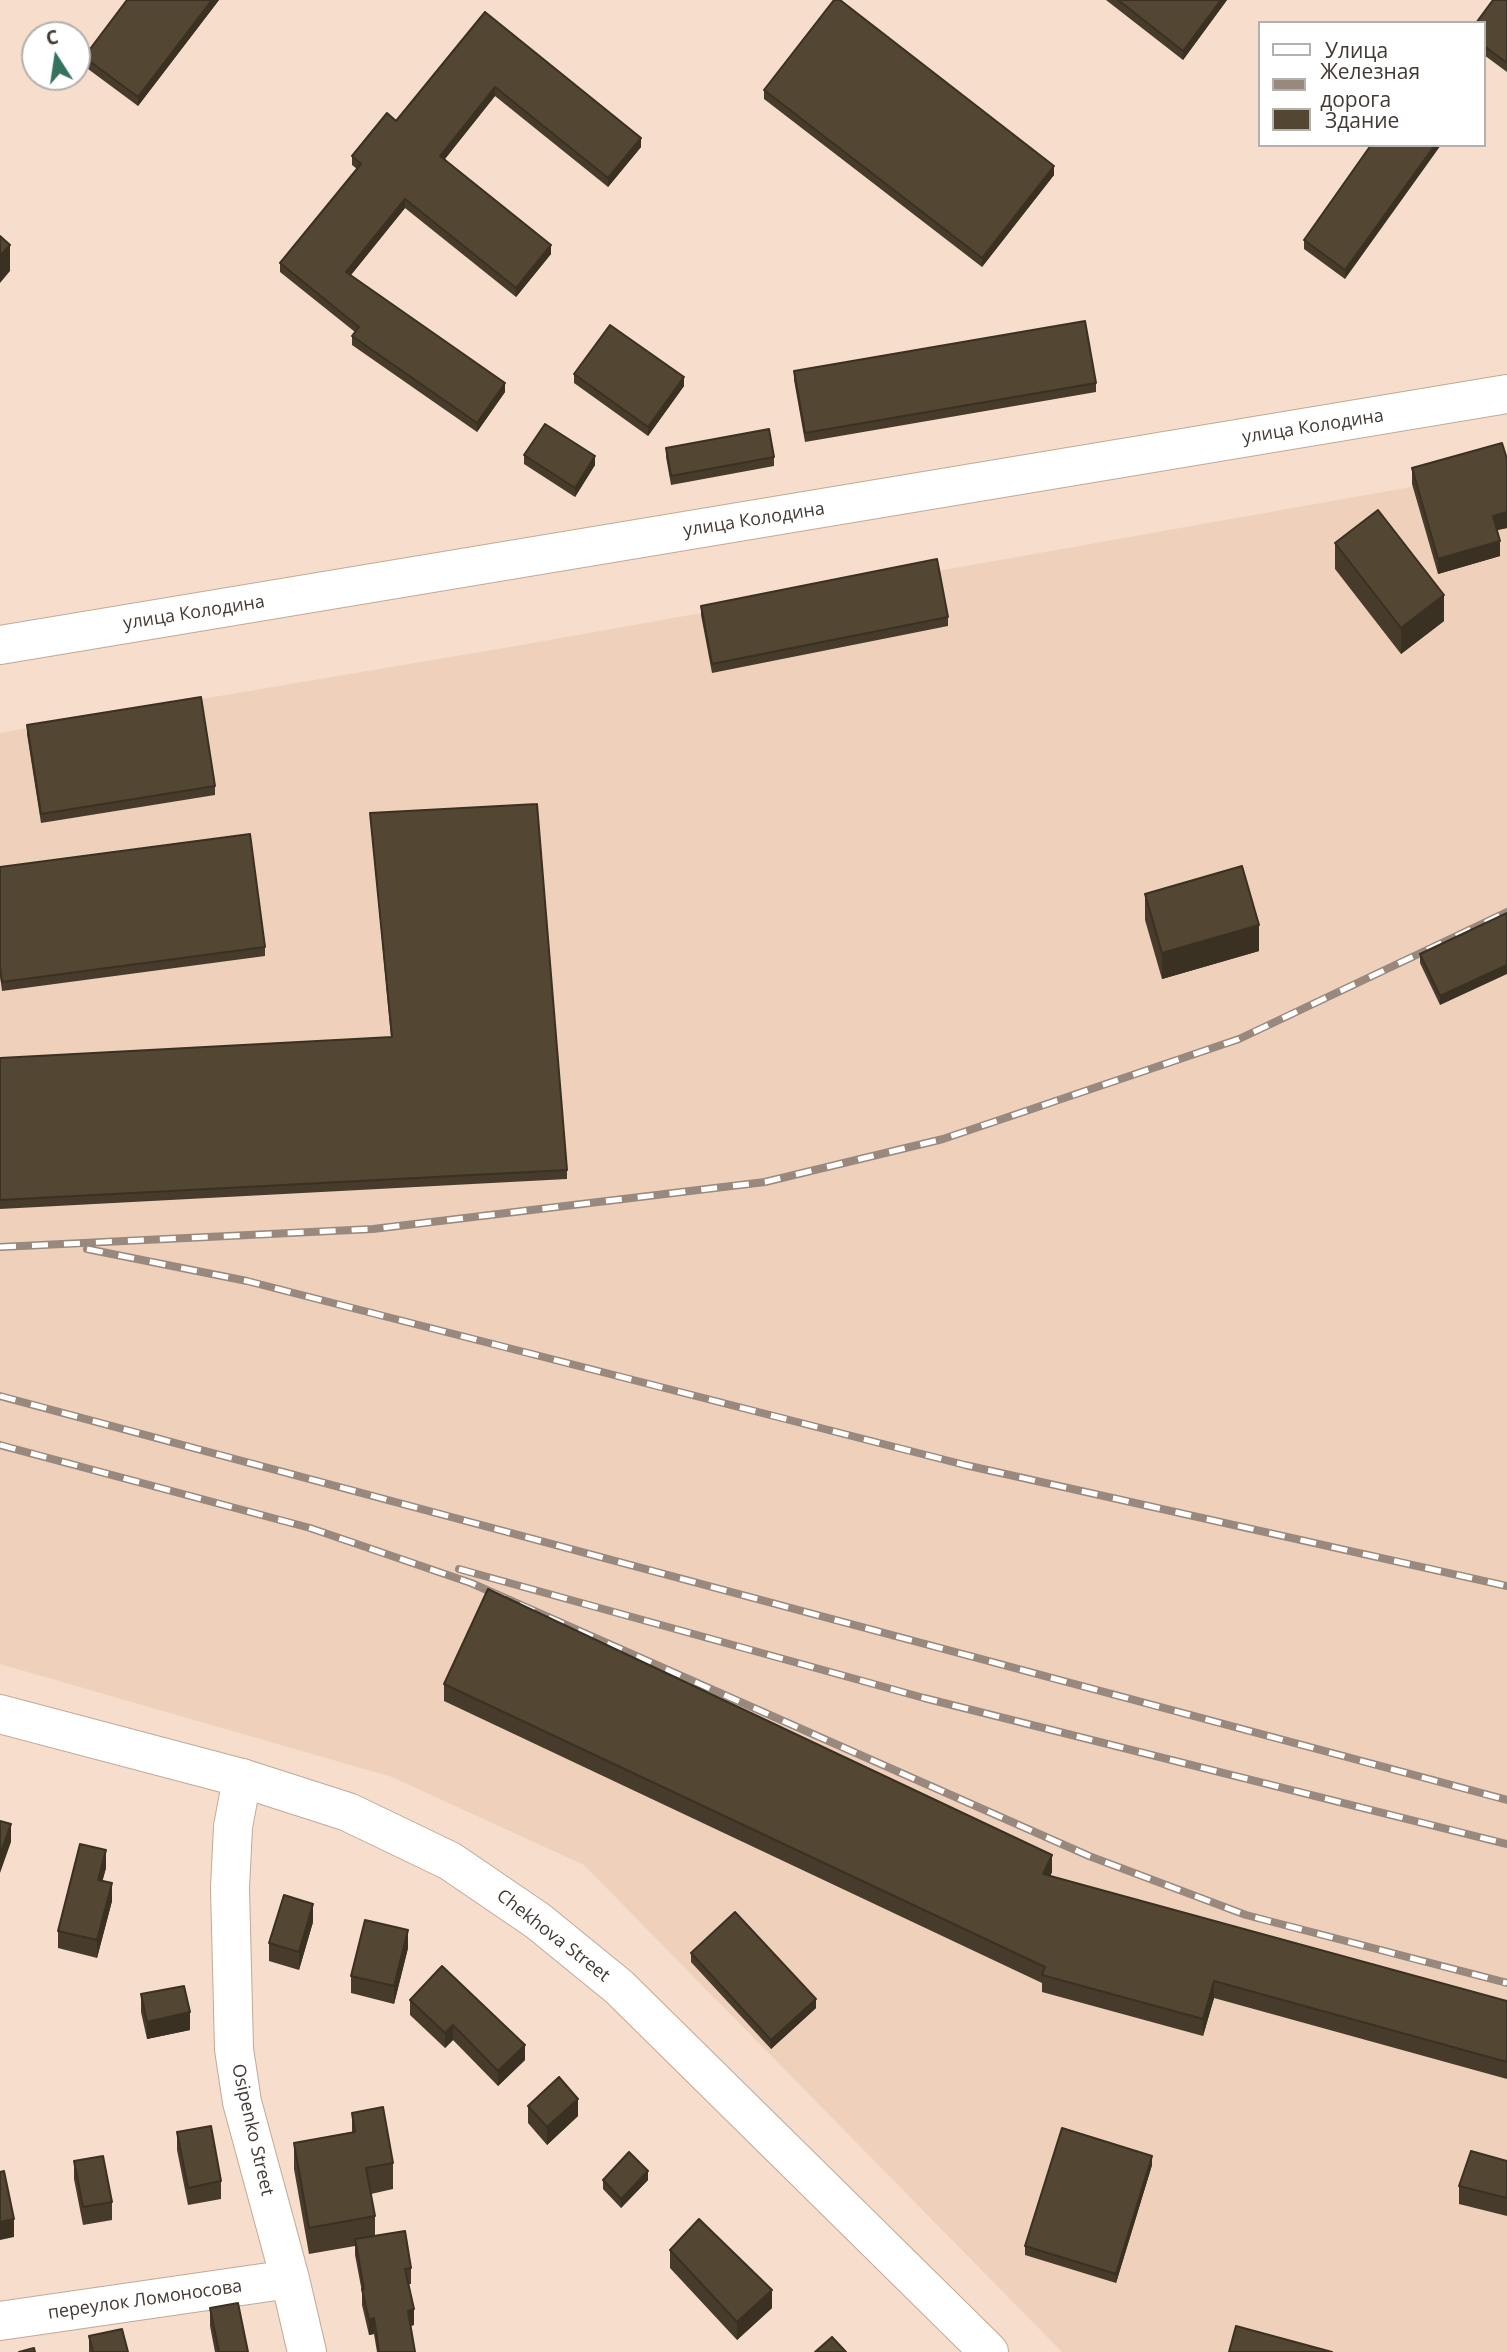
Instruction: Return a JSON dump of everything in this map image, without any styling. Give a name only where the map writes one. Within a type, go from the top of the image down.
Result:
[{"type":"street","name":"улица Колодина","points":[[0,645],[1507,394]]},
{"type":"street","name":"Chekhova Street","points":[[0,1714],[242,1778],[348,1812],[439,1855],[538,1920],[619,1987],[989,2352]]},
{"type":"street","name":"Osipenko Street","points":[[242,1778],[233,1827],[230,1888],[234,2049],[242,2102],[307,2352]]},
{"type":"street","name":"переулок Ломоносова","points":[[0,2321],[290,2279]]},
{"type":"shaded area","points":[[1507,470],[1507,2352],[1062,2352],[584,1865],[392,1777],[0,1664],[0,733],[510,647]]},
{"type":"building","points":[[127,0],[212,0],[138,97],[91,62],[91,48]]},
{"type":"building","points":[[834,0],[840,0],[1054,166],[982,258],[764,90]]},
{"type":"building","points":[[1118,0],[1221,0],[1183,51]]},
{"type":"building","points":[[1493,0],[1507,0],[1507,63],[1486,47],[1486,21],[1477,21]]},
{"type":"building","points":[[485,12],[641,138],[608,178],[495,87],[440,156],[551,245],[516,288],[405,199],[346,272],[505,383],[477,423],[352,336],[359,327],[280,263],[361,164],[352,156],[387,113],[396,121]]},
{"type":"building","points":[[1370,147],[1434,147],[1345,270],[1304,240]]},
{"type":"building","points":[[0,236],[10,245],[0,256]]},
{"type":"building","points":[[1085,321],[1096,383],[805,433],[794,371]]},
{"type":"building","points":[[610,325],[684,377],[648,427],[574,374]]},
{"type":"building","points":[[545,424],[595,456],[575,488],[524,455]]},
{"type":"building","points":[[769,429],[774,457],[671,476],[666,448]]},
{"type":"building","points":[[1502,443],[1507,459],[1507,512],[1493,516],[1500,541],[1438,559],[1412,468]]},
{"type":"building","points":[[1378,510],[1444,595],[1401,628],[1335,543]]},
{"type":"building","points":[[937,559],[948,617],[712,664],[701,606]]},
{"type":"building","points":[[201,697],[215,786],[41,814],[27,725]]},
{"type":"building","points":[[537,804],[567,1170],[0,1200],[0,1058],[392,1037],[370,813]]},
{"type":"building","points":[[250,834],[265,947],[2,982],[0,867]]},
{"type":"building","points":[[1242,866],[1259,925],[1162,953],[1145,894]]},
{"type":"building","points":[[1507,913],[1507,965],[1440,996],[1420,954]]},
{"type":"building","points":[[488,1589],[1052,1855],[1043,1874],[1507,2001],[1507,2062],[1214,1981],[1203,2019],[1042,1975],[1045,1967],[444,1684]]},
{"type":"building","points":[[0,1821],[11,1824],[0,1855]]},
{"type":"building","points":[[80,1844],[106,1850],[98,1880],[112,1883],[97,1940],[58,1931]]},
{"type":"building","points":[[284,1895],[313,1904],[299,1952],[269,1943]]},
{"type":"building","points":[[735,1912],[816,1999],[771,2040],[691,1953]]},
{"type":"building","points":[[365,1920],[408,1930],[394,1986],[351,1976]]},
{"type":"building","points":[[442,1966],[525,2045],[498,2071],[453,2025],[445,2033],[410,2000]]},
{"type":"building","points":[[184,1986],[190,2012],[147,2022],[141,1994]]},
{"type":"building","points":[[559,2077],[578,2099],[547,2127],[528,2106]]},
{"type":"building","points":[[383,2107],[393,2163],[366,2168],[375,2216],[309,2228],[294,2143],[355,2132],[352,2113]]},
{"type":"building","points":[[211,2126],[221,2181],[188,2188],[177,2132]]},
{"type":"building","points":[[1062,2128],[1152,2156],[1116,2274],[1025,2246]]},
{"type":"building","points":[[1471,2151],[1507,2161],[1507,2198],[1459,2186]]},
{"type":"building","points":[[629,2152],[648,2171],[621,2199],[603,2180]]},
{"type":"building","points":[[103,2156],[112,2202],[83,2207],[74,2161]]},
{"type":"building","points":[[4,2171],[14,2219],[0,2222],[0,2172]]},
{"type":"building","points":[[699,2219],[772,2290],[737,2322],[670,2250]]},
{"type":"building","points":[[405,2231],[411,2268],[405,2269],[414,2309],[408,2311],[415,2352],[379,2352],[374,2318],[369,2320],[362,2289],[355,2239]]},
{"type":"building","points":[[238,2303],[248,2352],[219,2352],[210,2308]]},
{"type":"building","points":[[1236,2326],[1332,2352],[1229,2352]]},
{"type":"building","points":[[122,2329],[128,2352],[93,2352],[89,2336]]},
{"type":"building","points":[[832,2337],[846,2352],[815,2352]]},
{"type":"building","points":[[34,2348],[35,2352],[19,2352]]},
{"type":"railway","points":[[0,1247],[373,1229],[765,1182],[943,1139],[1239,1039],[1507,912]]},
{"type":"railway","points":[[87,1249],[247,1281],[965,1465],[1507,1586]]},
{"type":"railway","points":[[0,1396],[1507,1800]]},
{"type":"railway","points":[[0,1445],[310,1528],[471,1583],[1089,1856],[1246,1915],[1507,1983]]},
{"type":"railway","points":[[459,1569],[924,1698],[1507,1844]]}]
